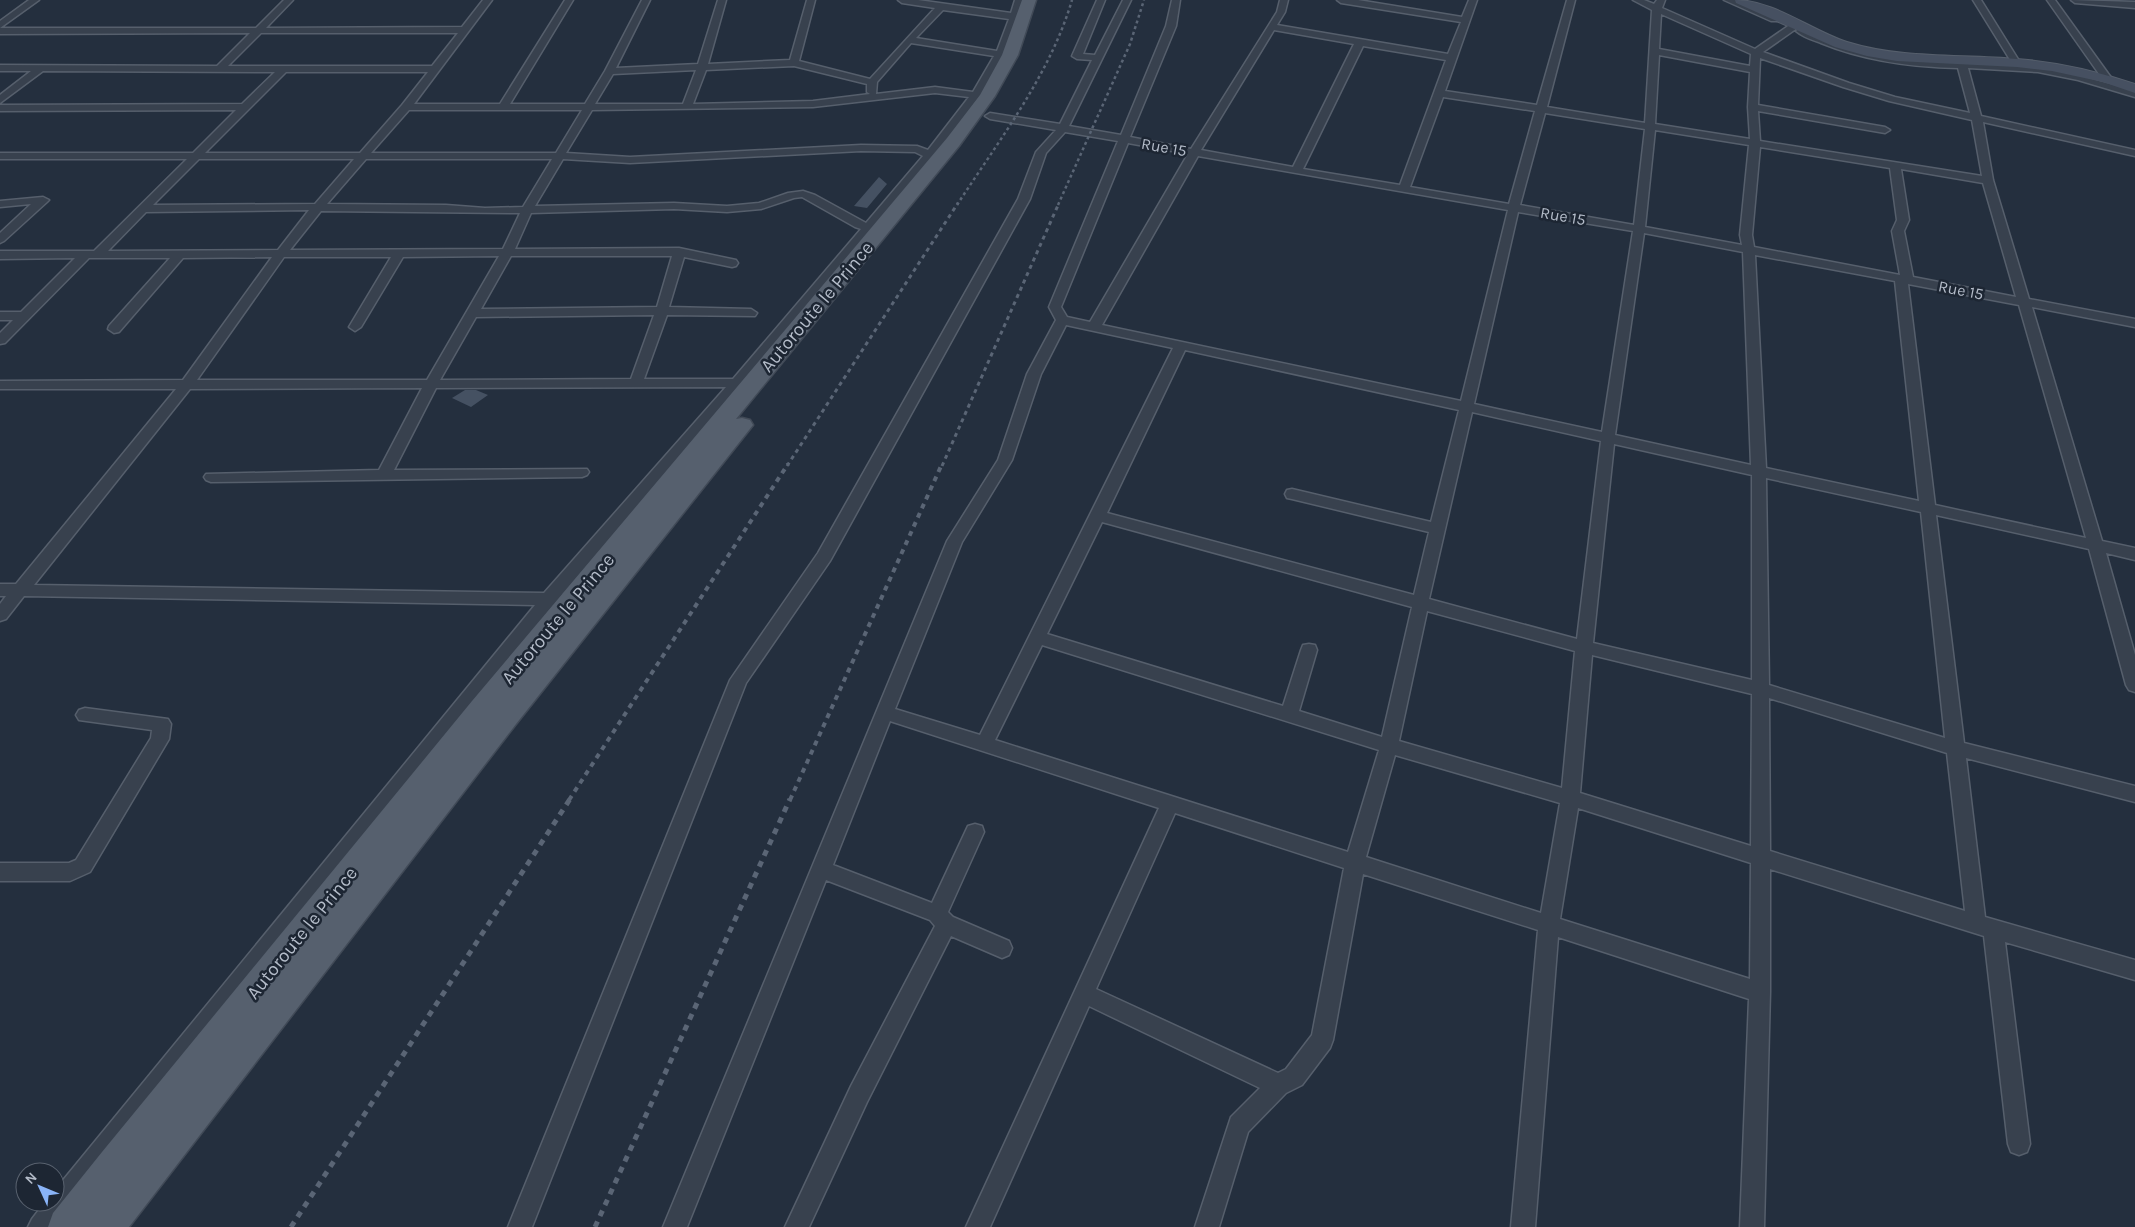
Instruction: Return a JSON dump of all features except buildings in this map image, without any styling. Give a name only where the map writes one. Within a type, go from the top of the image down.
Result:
[{"type":"main road","name":"Autoroute le Prince","points":[[984,102],[1000,103],[1024,56],[1042,11],[1044,0]]},
{"type":"main road","points":[[1741,0],[1794,26],[1840,44],[1867,52],[1960,63],[2017,63],[2052,67],[2107,79],[2135,89]]},
{"type":"main road","name":"Autoroute le Prince","points":[[105,1227],[506,716],[863,276],[984,102],[1010,55],[1022,8]]},
{"type":"main road","name":"Autoroute le Prince","points":[[67,1227],[482,709],[561,600],[746,383],[936,155],[984,102]]},
{"type":"street","points":[[0,25],[35,0]]},
{"type":"street","points":[[220,68],[289,0]]},
{"type":"street","points":[[0,615],[187,384],[280,255],[317,208],[406,107],[428,80],[433,69],[488,0]]},
{"type":"street","points":[[504,106],[569,0]]},
{"type":"street","points":[[384,474],[432,384],[507,253],[527,210],[610,71],[646,0]]},
{"type":"street","points":[[687,107],[702,68],[722,0]]},
{"type":"street","points":[[794,63],[811,0]]},
{"type":"street","points":[[902,0],[942,6],[1022,8],[1000,54],[984,102]]},
{"type":"street","points":[[1099,58],[1077,56],[1101,0]]},
{"type":"street","points":[[520,1227],[739,680],[824,557],[1024,198],[1041,152],[1063,128],[1127,0]]},
{"type":"street","points":[[1062,320],[1056,308],[1171,26],[1176,0]]},
{"type":"street","points":[[1094,327],[1194,153],[1281,12],[1284,0]]},
{"type":"street","points":[[1341,0],[1467,20]]},
{"type":"street","points":[[1404,189],[1473,0]]},
{"type":"street","points":[[1207,1227],[1239,1124],[1278,1085],[1294,1077],[1322,1040],[1355,862],[1389,746],[1437,529],[1514,207],[1571,0]]},
{"type":"street","points":[[1637,0],[1659,4],[1756,53],[1893,99],[2135,153]]},
{"type":"street","points":[[1728,0],[1794,26]]},
{"type":"street","points":[[1976,0],[2017,63]]},
{"type":"street","points":[[2052,0],[2107,79]]},
{"type":"street","points":[[2076,0],[2133,4]]},
{"type":"street","points":[[1523,1227],[1549,924],[1570,798],[1584,647],[1608,438],[1639,229],[1650,126],[1654,51],[1659,4]]},
{"type":"street","points":[[871,97],[872,82],[942,6]]},
{"type":"street","points":[[1752,1227],[1760,992],[1761,689],[1759,471],[1749,250],[1746,234],[1755,142],[1753,107],[1756,53],[1794,26]]},
{"type":"street","points":[[1270,27],[1453,58]]},
{"type":"street","points":[[0,31],[464,30]]},
{"type":"street","points":[[909,40],[1000,54]]},
{"type":"street","points":[[1296,171],[1360,42]]},
{"type":"street","points":[[1654,51],[1754,70]]},
{"type":"street","points":[[610,71],[794,63],[872,82]]},
{"type":"street","points":[[2135,94],[2066,74],[2022,67],[1960,63],[1977,119],[1988,180],[2096,546],[2135,686]]},
{"type":"street","points":[[0,68],[433,69]]},
{"type":"street","points":[[0,100],[41,68]]},
{"type":"street","points":[[0,340],[91,255],[145,209],[243,107],[283,69]]},
{"type":"street","name":"Rue 15","points":[[406,107],[687,107],[813,104],[935,90],[984,102],[1063,128],[1124,140],[1639,229],[2135,323]]},
{"type":"street","points":[[1439,93],[1988,180]]},
{"type":"street","points":[[0,108],[243,107]]},
{"type":"street","points":[[1753,107],[1884,130]]},
{"type":"street","points":[[0,156],[366,154],[560,156],[630,160],[861,148],[917,149],[936,155]]},
{"type":"street","points":[[1895,165],[1903,220],[1898,231],[1955,748],[2019,1144]]},
{"type":"street","points":[[145,209],[301,207],[527,210],[674,206],[727,210],[760,206],[792,195],[803,194],[858,225],[875,228]]},
{"type":"street","points":[[0,204],[43,200],[0,239]]},
{"type":"street","points":[[0,255],[679,252],[732,263]]},
{"type":"street","points":[[636,384],[662,312],[679,252]]},
{"type":"street","points":[[355,327],[399,254]]},
{"type":"street","points":[[114,329],[179,255]]},
{"type":"street","points":[[474,313],[751,313]]},
{"type":"street","points":[[0,316],[24,316]]},
{"type":"street","points":[[1062,320],[2135,554]]},
{"type":"street","points":[[675,1227],[955,541],[1005,460],[1034,374],[1062,320]]},
{"type":"street","points":[[984,744],[1180,347]]},
{"type":"street","points":[[0,384],[746,383]]},
{"type":"street","points":[[211,477],[582,472]]},
{"type":"street","points":[[1292,494],[1437,529]]},
{"type":"street","points":[[1098,516],[1584,647],[1761,689],[1955,748],[2135,794]]},
{"type":"street","points":[[0,590],[561,600]]},
{"type":"street","points":[[40,1227],[561,600]]},
{"type":"street","points":[[1038,637],[1389,746],[1570,798],[1761,858],[2135,970]]},
{"type":"street","points":[[1289,715],[1310,650]]},
{"type":"street","points":[[884,712],[1760,992]]},
{"type":"street","points":[[0,872],[70,872],[82,866],[160,739],[162,724],[85,715]]},
{"type":"street","points":[[978,1227],[1170,803]]},
{"type":"street","points":[[797,1227],[941,919],[975,832]]},
{"type":"street","points":[[821,869],[941,919],[1002,948]]},
{"type":"street","points":[[1084,993],[1278,1085]]},
{"type":"railway","points":[[957,205],[1037,81],[1051,55],[1072,0]]},
{"type":"railway","points":[[1058,205],[1130,44],[1144,0]]},
{"type":"railway","points":[[787,466],[958,203]]},
{"type":"railway","points":[[942,466],[1059,203]]},
{"type":"railway","points":[[569,800],[788,464]]},
{"type":"railway","points":[[790,800],[942,464]]},
{"type":"railway","points":[[291,1227],[570,799]]},
{"type":"railway","points":[[595,1227],[790,799]]}]
